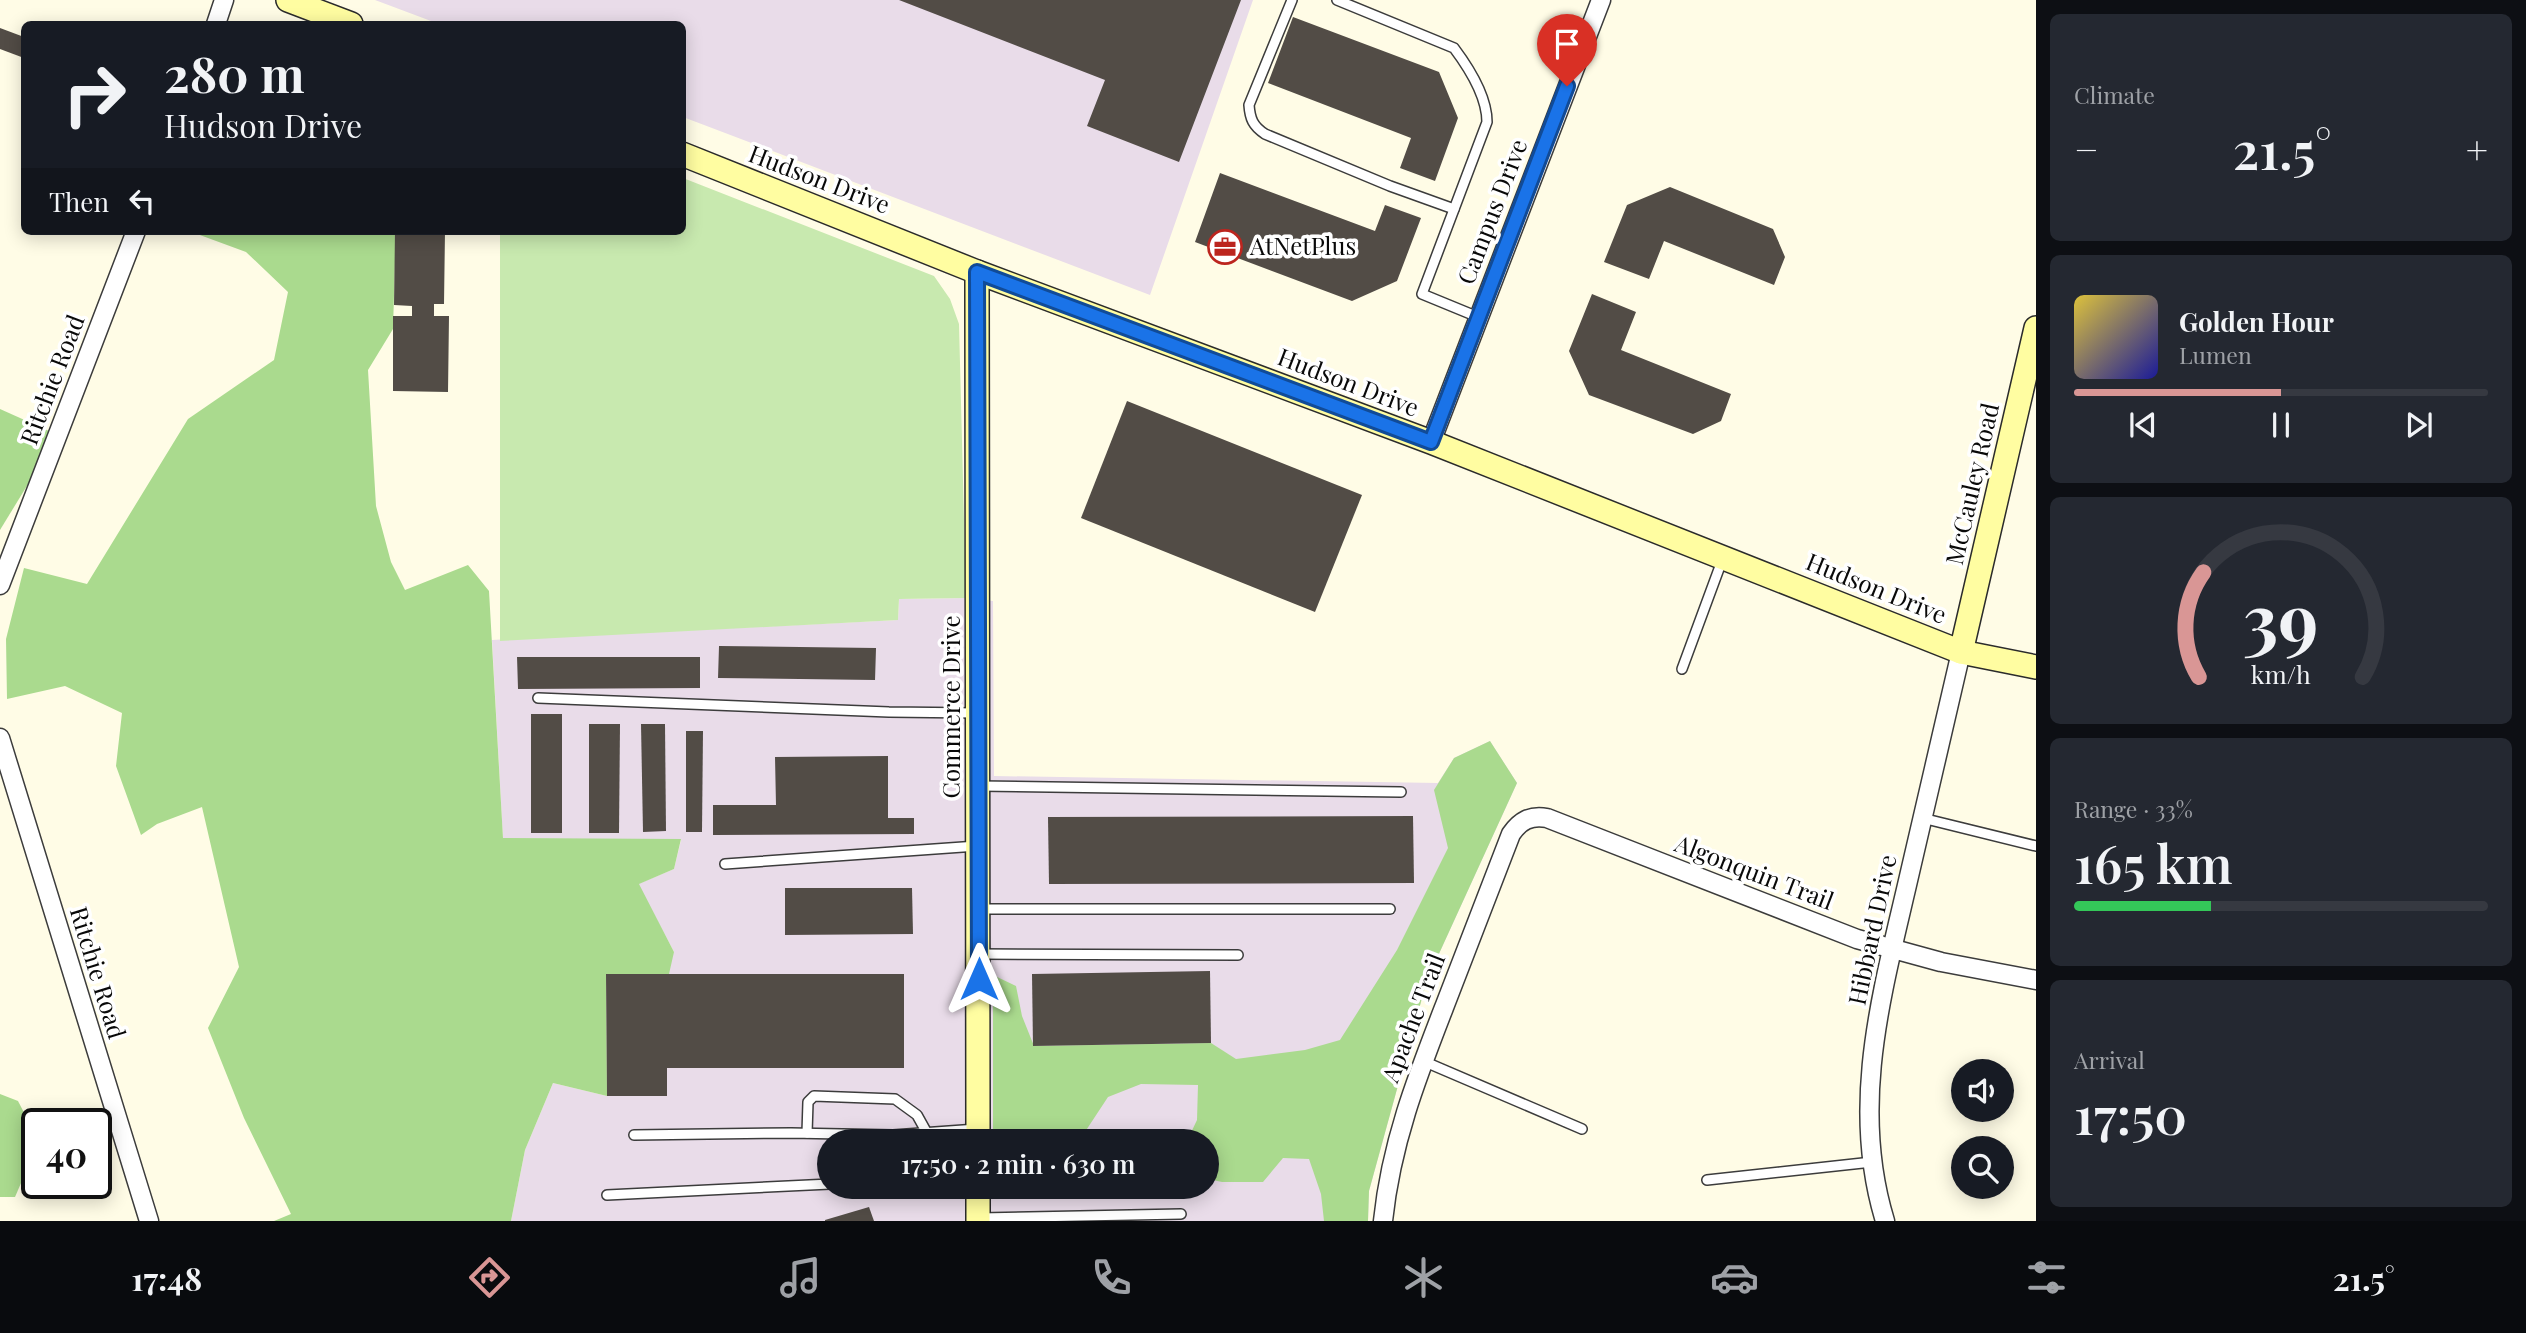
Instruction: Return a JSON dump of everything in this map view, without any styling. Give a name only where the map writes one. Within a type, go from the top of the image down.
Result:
[{"type":"main road","points":[[288,0],[343,21]]},
{"type":"main road","name":"Hudson Drive","points":[[686,156],[977,272],[1431,442],[1961,652],[2036,667]]},
{"type":"main road","name":"Commerce Drive","points":[[977,272],[979,1129]]},
{"type":"main road","name":"McCauley Road","points":[[1961,652],[2036,328]]},
{"type":"main road","points":[[978,1199],[978,1219]]},
{"type":"street","points":[[217,21],[224,0]]},
{"type":"street","name":"Campus Drive","points":[[1431,442],[1601,0]]},
{"type":"street","name":"Ritchie Road","points":[[0,585],[134,235]]},
{"type":"street","name":"Hibbard Drive","points":[[1885,1221],[1872,1162],[1869,1074],[1892,950],[1961,652]]},
{"type":"street","name":"Ritchie Road","points":[[0,738],[149,1221]]},
{"type":"street","name":"Algonquin Trail","points":[[1509,839],[1517,825],[1524,821],[1546,818],[1857,939],[1892,950],[2036,980]]},
{"type":"street","name":"Apache Trail","points":[[1383,1221],[1396,1142],[1423,1061],[1509,839]]},
{"type":"lane","points":[[1293,0],[1249,105],[1250,118],[1255,127],[1265,134],[1390,186],[1454,209]]},
{"type":"lane","points":[[1337,0],[1454,48],[1483,99],[1487,122],[1422,293],[1478,317]]},
{"type":"lane","points":[[1682,669],[1724,557]]},
{"type":"lane","points":[[538,698],[978,713]]},
{"type":"lane","points":[[979,786],[1401,792]]},
{"type":"lane","points":[[1922,818],[2036,846]]},
{"type":"lane","points":[[725,864],[979,846]]},
{"type":"lane","points":[[979,909],[1390,909]]},
{"type":"lane","points":[[979,954],[1238,955]]},
{"type":"lane","points":[[1423,1061],[1582,1129]]},
{"type":"lane","points":[[807,1133],[808,1102],[814,1096],[895,1100],[917,1115],[925,1129]]},
{"type":"lane","points":[[634,1135],[817,1133]]},
{"type":"lane","points":[[1707,1180],[1872,1162]]},
{"type":"lane","points":[[607,1195],[817,1185]]},
{"type":"lane","points":[[978,1219],[1181,1214]]},
{"type":"shaded area","points":[[375,0],[1253,0],[1150,295],[686,118],[686,21],[431,21]]},
{"type":"shaded area","points":[[966,598],[993,601],[994,776],[1438,783],[1454,758],[1490,741],[1517,783],[1427,980],[1369,1191],[1368,1221],[511,1221],[525,1150],[553,1083],[607,1096],[606,974],[674,952],[638,884],[674,869],[681,840],[503,839],[492,640],[898,620],[899,599]]},
{"type":"green space","points":[[686,179],[934,276],[950,299],[959,324],[966,598],[899,599],[898,620],[500,641],[500,235],[686,235]]},
{"type":"green space","points":[[200,235],[400,235],[395,261],[393,329],[368,370],[376,506],[391,562],[405,590],[468,565],[489,591],[503,838],[681,839],[674,869],[639,884],[674,952],[669,974],[606,974],[607,1096],[553,1083],[525,1150],[511,1221],[274,1221],[291,1214],[244,1118],[208,1028],[239,967],[202,807],[157,824],[141,835],[116,766],[122,713],[65,686],[7,699],[6,639],[24,568],[87,584],[188,419],[274,360],[288,292],[246,252]]},
{"type":"green space","points":[[0,409],[58,435],[0,530]]},
{"type":"green space","points":[[1490,741],[1517,783],[1427,980],[1369,1191],[1368,1221],[1324,1221],[1321,1194],[1309,1159],[1283,1158],[1263,1182],[1219,1181],[1219,1129],[1193,1129],[1197,1120],[1198,1085],[1141,1084],[1108,1097],[1087,1129],[993,1129],[993,975],[1016,986],[1022,1016],[1034,1046],[1211,1043],[1236,1059],[1305,1050],[1340,1040],[1397,950],[1448,848],[1434,790],[1454,758]]},
{"type":"green space","points":[[0,1094],[18,1101],[22,1108],[21,1183],[15,1197],[0,1197]]},
{"type":"building","points":[[899,0],[1241,0],[1179,162],[1087,126],[1105,80]]},
{"type":"building","points":[[1293,17],[1439,72],[1458,118],[1435,181],[1400,168],[1411,138],[1268,83]]},
{"type":"building","points":[[0,28],[21,36],[21,57],[0,49]]},
{"type":"building","points":[[1220,173],[1375,231],[1385,205],[1421,218],[1397,281],[1352,301],[1195,242]]},
{"type":"building","points":[[1670,187],[1773,229],[1785,257],[1774,285],[1664,241],[1649,279],[1604,262],[1627,205]]},
{"type":"building","points":[[395,235],[445,235],[444,304],[434,304],[434,316],[449,316],[448,392],[393,391],[393,316],[412,316],[412,306],[394,305]]},
{"type":"building","points":[[1592,294],[1636,312],[1621,350],[1731,394],[1721,421],[1693,434],[1589,395],[1569,351]]},
{"type":"building","points":[[1127,401],[1362,495],[1315,612],[1081,518]]},
{"type":"building","points":[[719,646],[876,648],[875,680],[718,678]]},
{"type":"building","points":[[517,657],[700,657],[700,688],[518,689]]},
{"type":"building","points":[[531,714],[562,714],[562,833],[531,833]]},
{"type":"building","points":[[589,724],[620,724],[619,833],[589,833]]},
{"type":"building","points":[[641,724],[665,724],[666,831],[643,832]]},
{"type":"building","points":[[686,731],[703,731],[702,832],[686,832]]},
{"type":"building","points":[[888,756],[888,818],[914,818],[914,834],[713,835],[713,805],[776,805],[775,757]]},
{"type":"building","points":[[1413,816],[1414,883],[1049,884],[1048,817]]},
{"type":"building","points":[[785,888],[912,888],[913,934],[785,935]]},
{"type":"building","points":[[1210,971],[1211,1043],[1033,1046],[1032,974]]},
{"type":"building","points":[[606,974],[904,974],[904,1068],[667,1068],[667,1096],[607,1096]]},
{"type":"building","points":[[869,1207],[874,1221],[825,1221],[825,1220]]},
{"type":"place","name":"AtNetPlus","points":[[1225,247]]},
{"type":"route","points":[[979,979],[977,272],[1431,442],[1567,86]]}]
